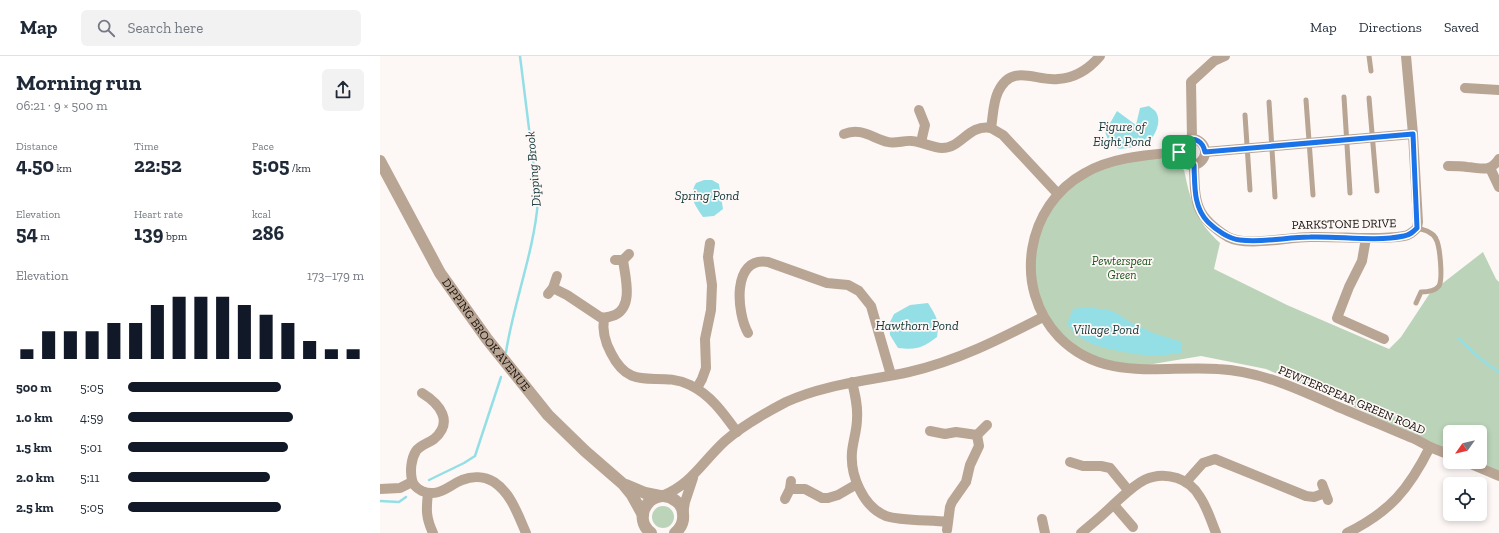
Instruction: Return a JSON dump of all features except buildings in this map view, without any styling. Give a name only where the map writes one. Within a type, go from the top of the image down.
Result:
[{"type":"street","points":[[991,128],[996,96],[1000,87],[1009,79],[1025,74],[1053,80],[1069,77],[1085,70],[1100,56]]},
{"type":"street","points":[[1192,139],[1191,82],[1214,61],[1225,56]]},
{"type":"street","points":[[1406,56],[1413,134],[1418,225]]},
{"type":"street","points":[[1466,88],[1499,90]]},
{"type":"street","points":[[919,110],[925,125],[921,142]]},
{"type":"street","points":[[842,135],[850,132],[860,132],[892,142],[921,142],[935,147],[949,147],[972,131],[982,128],[991,128],[1003,136],[1058,194]]},
{"type":"street","points":[[1205,152],[1413,134]]},
{"type":"street","points":[[1192,139],[1200,142],[1203,145],[1205,152],[1203,160],[1194,165],[1186,163],[1182,160],[1179,152],[1184,142],[1192,139]]},
{"type":"street","name":"PEWTERSPEAR GREEN ROAD","points":[[1179,152],[1133,158],[1097,167],[1077,177],[1058,194],[1048,207],[1039,223],[1031,249],[1030,267],[1032,283],[1043,317],[1053,331],[1066,344],[1083,356],[1093,361],[1111,366],[1130,369],[1220,369],[1267,378],[1293,387],[1443,453]]},
{"type":"street","points":[[1448,166],[1468,167],[1484,170],[1490,168],[1499,159]]},
{"type":"street","name":"DIPPING BROOK AVENUE","points":[[380,161],[440,273],[487,339],[548,415],[585,451],[623,484],[632,495],[643,517],[644,525],[651,533]]},
{"type":"street","name":"PARKSTONE DRIVE","points":[[1194,165],[1195,196],[1199,210],[1209,223],[1230,237],[1238,240],[1254,241],[1308,237],[1366,238],[1404,236],[1412,233],[1418,225]]},
{"type":"street","points":[[1490,168],[1499,187]]},
{"type":"street","points":[[1366,238],[1362,262],[1349,287],[1337,318],[1384,339]]},
{"type":"street","points":[[697,388],[702,380],[706,368],[705,339],[711,310],[712,285],[708,257],[710,243]]},
{"type":"street","points":[[557,276],[551,291],[579,302],[595,314],[604,318],[618,314],[625,304],[626,280],[622,258]]},
{"type":"street","points":[[749,334],[742,321],[740,313],[740,290],[742,276],[748,267],[753,264],[763,261],[768,262],[827,283],[848,285],[859,291],[871,306],[891,375]]},
{"type":"street","points":[[640,533],[646,504],[651,500],[678,489],[694,476],[714,452],[737,432],[768,412],[787,402],[824,388],[930,366],[979,348],[1043,317]]},
{"type":"street","points":[[604,318],[603,333],[608,349],[618,365],[626,374],[642,379],[671,379],[697,388],[715,403],[737,432]]},
{"type":"street","points":[[852,382],[857,403],[857,420],[853,440],[852,460],[857,484],[870,505],[887,516],[947,528],[952,502],[966,482],[970,465],[979,446],[977,435]]},
{"type":"street","points":[[422,393],[432,399],[440,410],[444,419],[442,429],[434,438],[416,450],[411,466],[412,482],[419,489],[428,493],[438,493],[461,480],[474,477],[493,481],[502,488],[510,500],[526,533]]},
{"type":"street","points":[[977,435],[987,425]]},
{"type":"street","points":[[929,430],[945,434],[956,432],[977,435]]},
{"type":"street","name":"PEWTERSPEAR GREEN ROAD","points":[[1354,532],[1376,517],[1397,499],[1415,474],[1430,448]]},
{"type":"street","points":[[1186,482],[1203,463],[1215,459],[1306,496],[1314,497],[1325,492]]},
{"type":"street","points":[[1069,462],[1083,466],[1101,466],[1110,468],[1128,490]]},
{"type":"street","points":[[1482,469],[1499,476]]},
{"type":"street","points":[[675,533],[681,526],[688,491],[694,476]]},
{"type":"street","points":[[1081,533],[1114,505],[1128,490],[1144,480],[1154,476],[1170,477],[1186,482],[1200,496],[1216,533]]},
{"type":"street","points":[[380,489],[400,488],[412,482]]},
{"type":"street","name":"DIPPING BROOK AVENUE","points":[[623,484],[645,493],[674,499],[679,504],[689,533]]},
{"type":"street","points":[[785,499],[791,485],[805,489],[822,498],[828,498],[838,495],[857,484]]},
{"type":"street","points":[[428,493],[426,519],[433,533]]},
{"type":"street","points":[[1114,505],[1133,531]]},
{"type":"street","points":[[1042,519],[1045,533]]},
{"type":"lane","points":[[1369,56],[1371,71]]},
{"type":"lane","points":[[1344,97],[1350,193]]},
{"type":"lane","points":[[1369,98],[1377,191]]},
{"type":"lane","points":[[1306,100],[1313,195]]},
{"type":"lane","points":[[1270,102],[1275,197]]},
{"type":"lane","points":[[1245,115],[1250,190]]},
{"type":"lane","points":[[1416,303],[1421,292],[1434,290],[1439,286],[1441,278],[1439,248],[1436,238],[1418,225]]},
{"type":"green space","name":"Pewterspear Green","points":[[1148,156],[1171,160],[1184,170],[1195,210],[1205,226],[1220,243],[1214,269],[1287,305],[1389,349],[1401,337],[1430,293],[1483,252],[1496,279],[1499,282],[1499,474],[1487,468],[1487,425],[1443,425],[1443,449],[1326,394],[1266,369],[1201,356],[1147,365],[1117,366],[1090,358],[1043,317],[1030,253],[1035,225],[1085,172]]},
{"type":"green space","points":[[663,506],[671,509],[674,517],[671,525],[663,528],[655,525],[652,517],[655,509]]},
{"type":"water","name":"Figure of Eight Pond","points":[[1149,106],[1156,112],[1158,117],[1158,126],[1154,135],[1145,147],[1138,137],[1135,147],[1120,149],[1110,145],[1105,132],[1117,111],[1136,125],[1140,108]]},
{"type":"water","name":"Spring Pond","points":[[704,180],[712,180],[719,184],[723,209],[714,216],[703,217],[697,209],[694,201],[693,193],[696,183]]},
{"type":"water","name":"Hawthorn Pond","points":[[928,303],[937,319],[937,337],[927,344],[919,347],[910,349],[898,348],[890,335],[889,324],[894,314],[910,305]]},
{"type":"water","name":"Village Pond","points":[[1088,307],[1113,311],[1130,322],[1153,333],[1182,342],[1181,353],[1158,356],[1134,354],[1092,344],[1076,335],[1067,324],[1073,309]]},
{"type":"waterway","name":"Dipping Brook","points":[[506,352],[528,258],[536,220],[538,201],[520,56]]},
{"type":"waterway","points":[[1458,338],[1482,360],[1499,372]]},
{"type":"waterway","name":"Dipping Brook","points":[[429,480],[475,456],[501,377]]},
{"type":"waterway","name":"Dipping Brook","points":[[380,501],[399,502],[406,497]]},
{"type":"route","points":[[1413,134],[1418,222],[1417,228],[1412,233],[1404,236],[1371,238],[1308,237],[1254,241],[1238,240],[1230,237],[1209,223],[1199,210],[1195,196],[1194,165],[1190,165],[1182,160],[1179,152],[1184,142],[1192,139],[1197,140],[1203,145],[1205,152],[1413,134]]}]
